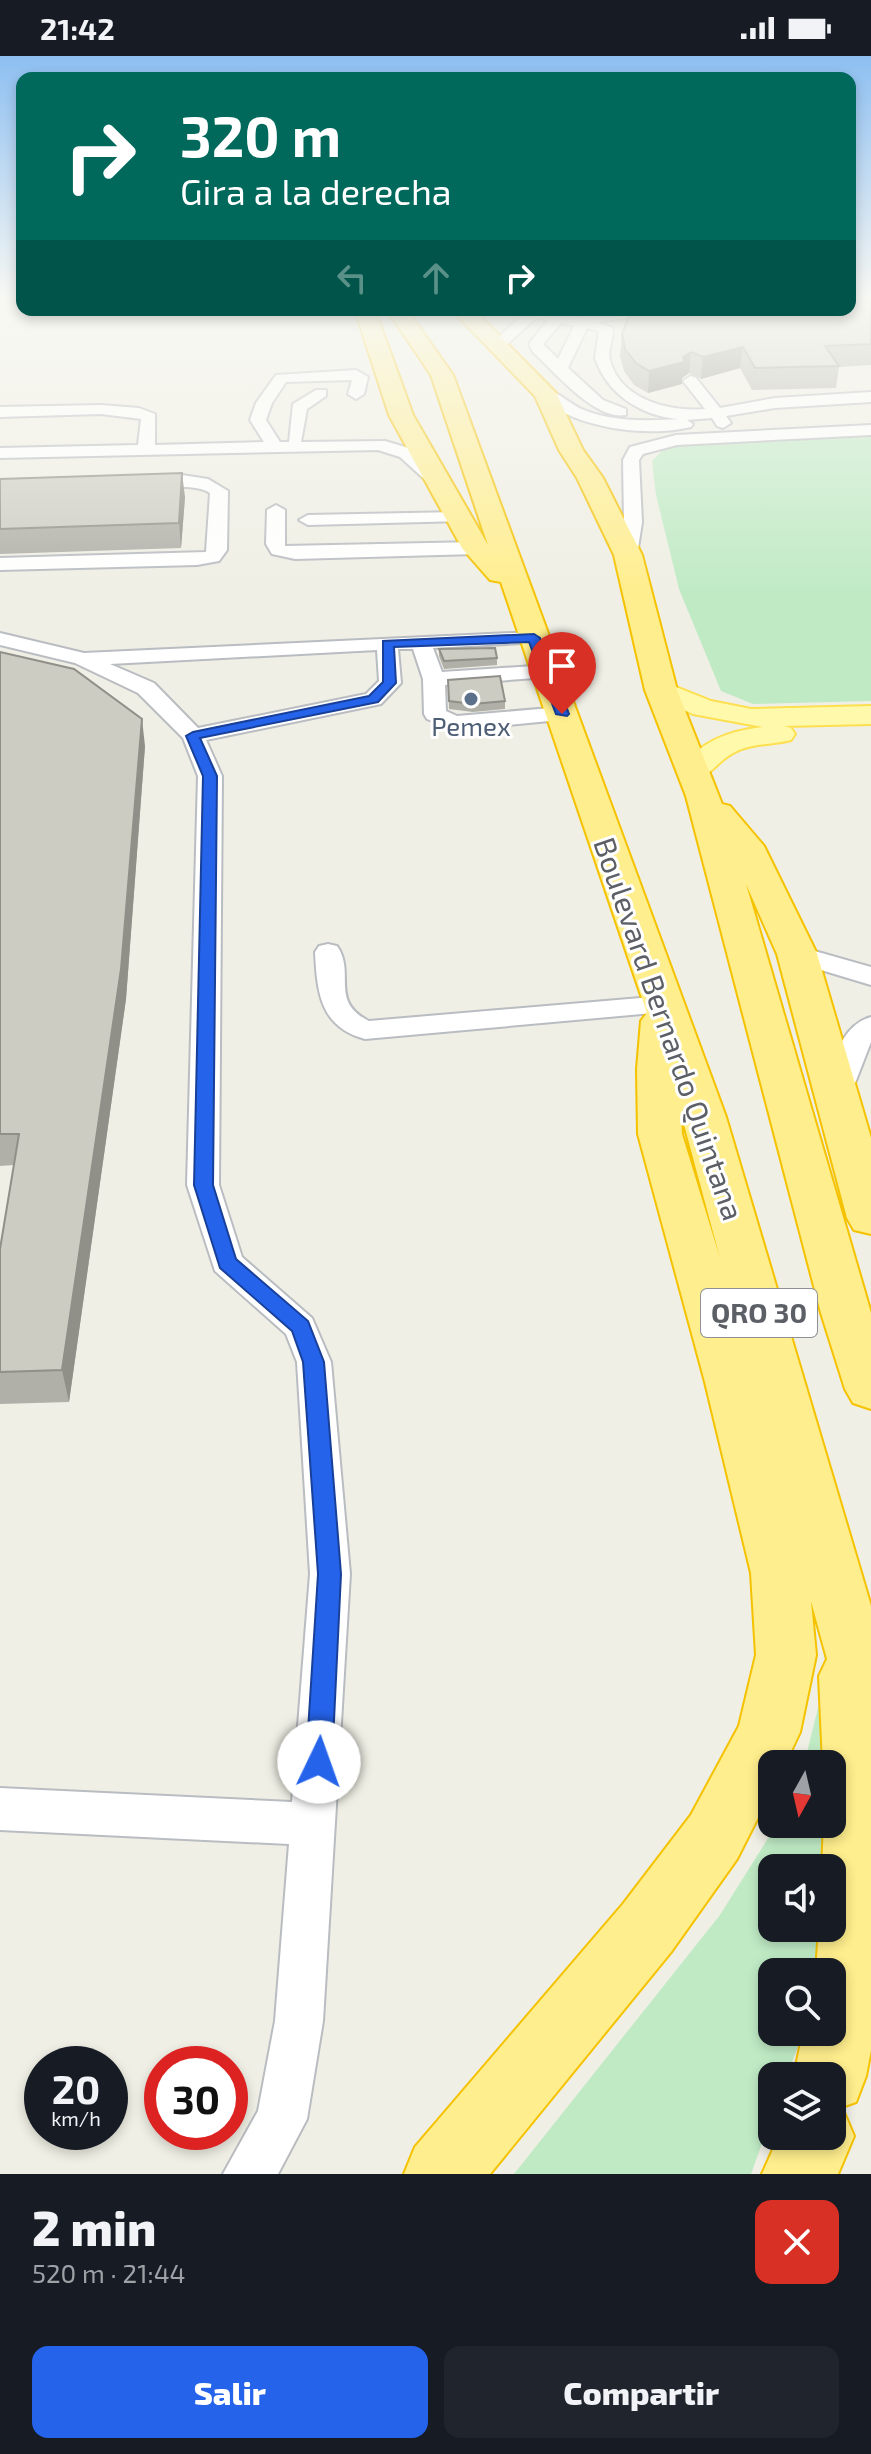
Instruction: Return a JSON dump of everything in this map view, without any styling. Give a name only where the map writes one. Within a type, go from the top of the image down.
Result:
[{"type":"highway","points":[[372,399],[439,483],[476,548],[523,600]]},
{"type":"highway","name":"Boulevard Bernardo Quintana","points":[[451,399],[704,1117],[871,1710]]},
{"type":"highway","name":"QRO 30","points":[[548,399],[571,450],[590,478],[628,555],[661,690],[698,784],[846,1313],[871,1389]]},
{"type":"highway","name":"QRO 30","points":[[524,405],[571,450]]},
{"type":"highway","name":"Boulevard Bernardo Quintana","points":[[441,436],[486,493]]},
{"type":"highway","points":[[698,784],[746,846],[797,954],[871,1218]]},
{"type":"highway","points":[[442,2174],[647,1928],[714,1837],[769,1732],[786,1655],[780,1573],[731,1382],[660,1134],[658,1069],[664,1004]]},
{"type":"highway","points":[[833,2062],[852,1966],[857,1812],[846,1625]]},
{"type":"highway","points":[[800,2174],[811,2150]]},
{"type":"main road","points":[[661,690],[703,708],[736,716],[871,715]]},
{"type":"main road","points":[[698,784],[709,752],[748,737],[871,732]]},
{"type":"street","points":[[266,399],[258,420],[274,443]]},
{"type":"street","points":[[295,439],[299,407],[364,399]]},
{"type":"street","points":[[274,443],[295,439],[368,436],[371,399]]},
{"type":"street","points":[[552,399],[559,405],[607,422],[646,425],[719,418],[871,417]]},
{"type":"street","points":[[592,399],[636,415],[652,410]]},
{"type":"street","points":[[636,399],[652,410],[719,418],[775,403],[842,399]]},
{"type":"street","points":[[705,399],[719,418]]},
{"type":"street","points":[[0,412],[102,410],[143,413],[149,417],[146,445]]},
{"type":"street","points":[[628,555],[633,522],[631,460],[636,451],[676,440],[871,430]]},
{"type":"street","points":[[0,444],[360,444],[392,447],[406,453],[439,483]]},
{"type":"street","points":[[0,453],[146,445]]},
{"type":"street","points":[[0,564],[197,559],[212,557],[218,550],[219,491],[211,484],[198,481],[122,484]]},
{"type":"street","points":[[276,510],[275,544],[279,550],[295,553],[476,548]]},
{"type":"street","points":[[308,520],[458,517]]},
{"type":"street","points":[[82,659],[534,638]]},
{"type":"street","points":[[0,639],[82,659],[146,688],[193,736],[210,776],[203,1185],[227,1263],[300,1327],[314,1362],[330,1574],[315,1824],[299,2021],[282,2119],[249,2174]]},
{"type":"street","points":[[421,642],[434,679],[435,714],[454,723],[562,714]]},
{"type":"street","points":[[193,736],[373,699],[390,683],[387,644]]},
{"type":"street","points":[[434,679],[548,671]]},
{"type":"street","points":[[328,952],[334,1007],[346,1022],[365,1030],[664,1004]]},
{"type":"street","points":[[797,954],[871,977]]},
{"type":"street","points":[[835,1096],[857,1040],[871,1026]]},
{"type":"street","points":[[0,1809],[315,1824]]},
{"type":"green space","points":[[871,437],[871,701],[753,704],[721,691],[679,589],[656,495],[652,461],[662,451],[683,444]]},
{"type":"green space","points":[[824,1684],[834,1750],[808,1750]]},
{"type":"green space","points":[[768,1838],[833,1838],[832,1854],[758,1854]]},
{"type":"green space","points":[[758,1854],[758,1942],[826,1942],[822,1958],[758,1958],[758,2046],[798,2046],[792,2062],[758,2062],[760,2150],[751,2174],[514,2174],[720,1915]]},
{"type":"building","points":[[182,473],[179,523],[0,529],[0,479]]},
{"type":"building","points":[[495,648],[497,658],[444,661],[439,649]]},
{"type":"building","points":[[0,652],[74,669],[142,719],[121,969],[62,1370],[0,1372],[0,1249],[19,1134],[0,1134]]},
{"type":"building","points":[[500,676],[505,701],[473,704],[449,701],[448,680]]},
{"type":"place","name":"Pemex","points":[[471,699]]},
{"type":"route","points":[[319,1762],[330,1574],[314,1362],[300,1327],[227,1263],[203,1185],[210,776],[193,736],[373,699],[390,683],[387,644],[534,638],[562,714]]}]
